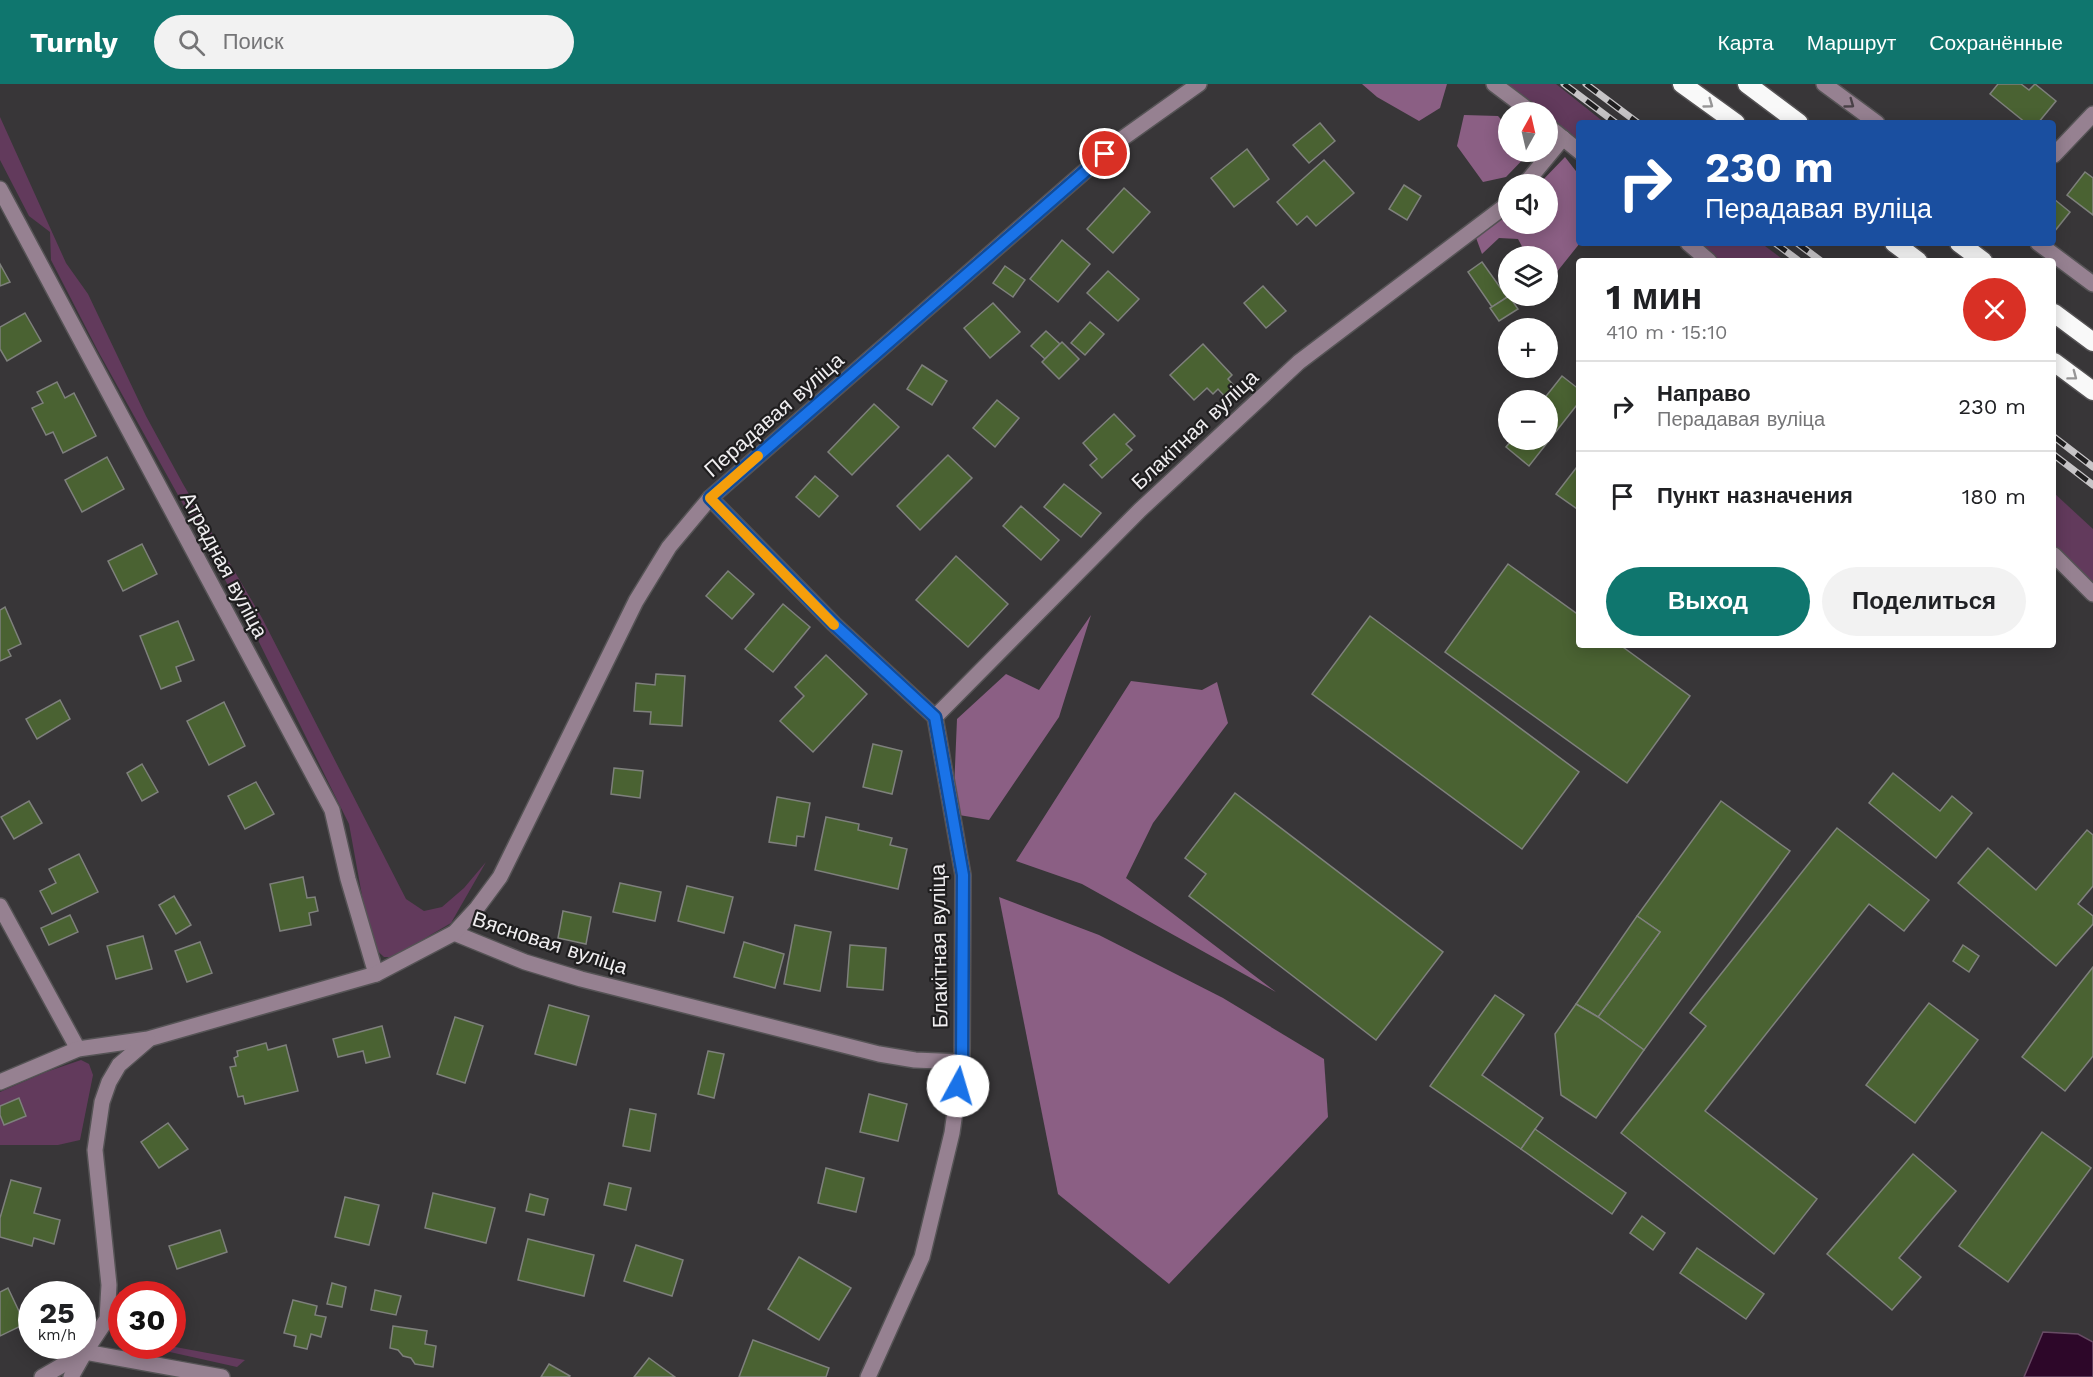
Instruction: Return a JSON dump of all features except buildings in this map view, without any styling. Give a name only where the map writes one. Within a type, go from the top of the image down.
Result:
[{"type":"highway","points":[[1682,84],[1732,120]]},
{"type":"highway","points":[[1747,84],[1795,120]]},
{"type":"highway","points":[[1898,246],[1914,258]]},
{"type":"highway","points":[[1963,246],[1979,258]]},
{"type":"highway","points":[[2056,314],[2093,342]]},
{"type":"highway","points":[[2056,363],[2093,391]]},
{"type":"street","name":"Перадавая вуліца","points":[[454,933],[501,877],[636,601],[669,547],[710,498],[1123,138],[1199,84]]},
{"type":"street","points":[[1494,84],[1518,102]]},
{"type":"street","points":[[1824,84],[1873,120]]},
{"type":"street","points":[[2056,154],[2093,114]]},
{"type":"street","points":[[1558,134],[1576,149]]},
{"type":"street","points":[[1533,174],[1563,138]]},
{"type":"street","name":"Атрадная вуліца","points":[[0,189],[332,810],[348,879],[376,974]]},
{"type":"street","name":"Блакітная вуліца","points":[[868,1377],[922,1257],[952,1133],[962,1062],[963,875],[935,717],[1140,510],[1299,362],[1498,211]]},
{"type":"street","points":[[1692,246],[1706,258]]},
{"type":"street","points":[[2042,246],[2093,284]]},
{"type":"street","points":[[710,498],[834,624],[935,717]]},
{"type":"street","points":[[2056,557],[2093,594]]},
{"type":"street","points":[[0,906],[78,1049]]},
{"type":"street","name":"Вясновая вуліца","points":[[0,1082],[78,1049],[148,1039],[376,974],[454,933],[525,962],[663,1001],[879,1054],[915,1060],[962,1062]]},
{"type":"street","points":[[96,1336],[107,1319],[109,1285],[95,1150],[102,1102],[109,1082],[119,1065],[148,1039]]},
{"type":"street","points":[[96,1354],[222,1377]]},
{"type":"street","points":[[42,1377],[73,1359]]},
{"type":"street","points":[[71,1377],[81,1359]]},
{"type":"shaded area","points":[[1362,84],[1447,84],[1440,108],[1419,121],[1377,97]]},
{"type":"shaded area","points":[[1494,84],[1556,84],[1601,120],[1576,120],[1576,149],[1558,134],[1558,102],[1518,102]]},
{"type":"shaded area","points":[[1464,115],[1498,116],[1498,162],[1520,162],[1509,174],[1498,174],[1498,179],[1483,182],[1457,146]]},
{"type":"shaded area","points":[[0,117],[66,263],[88,294],[146,416],[183,484],[262,618],[406,899],[424,911],[442,907],[464,888],[486,862],[451,923],[393,957],[384,957],[371,945],[349,824],[254,632],[98,351],[51,260],[50,232],[29,216],[0,160]]},
{"type":"shaded area","points":[[1565,157],[1576,171],[1578,246],[1558,270],[1558,246],[1522,246],[1518,239],[1499,238],[1482,254],[1475,235],[1498,219],[1498,234],[1558,234],[1558,174],[1549,174]]},
{"type":"shaded area","points":[[1692,246],[1765,246],[1781,258],[1706,258]]},
{"type":"shaded area","points":[[2056,495],[2093,529],[2093,594],[2056,557]]},
{"type":"shaded area","points":[[1091,615],[1059,717],[989,820],[953,814],[957,719],[1006,674],[1039,690]]},
{"type":"shaded area","points":[[1131,681],[1202,690],[1217,682],[1228,723],[1153,823],[1126,878],[1276,992],[1082,884],[1016,861]]},
{"type":"shaded area","points":[[999,897],[1099,935],[1223,998],[1324,1059],[1328,1117],[1169,1284],[1058,1194]]},
{"type":"shaded area","points":[[81,1060],[89,1064],[93,1075],[80,1140],[58,1145],[0,1145],[0,1092]]},
{"type":"shaded area","points":[[2043,1332],[2078,1334],[2093,1342],[2093,1377],[2024,1377]]},
{"type":"shaded area","points":[[186,1349],[245,1360],[237,1367],[186,1356]]},
{"type":"railway","points":[[1564,84],[1612,120]]},
{"type":"railway","points":[[1586,84],[1634,120]]},
{"type":"railway","points":[[1779,246],[1795,258]]},
{"type":"railway","points":[[1801,246],[1817,258]]},
{"type":"railway","points":[[2056,439],[2093,467]]},
{"type":"railway","points":[[2056,457],[2093,485]]},
{"type":"slow traffic","points":[[758,456],[710,498],[834,625]]},
{"type":"route","points":[[958,1086],[962,1062],[963,875],[935,717],[834,624],[710,498],[1105,154]]}]
